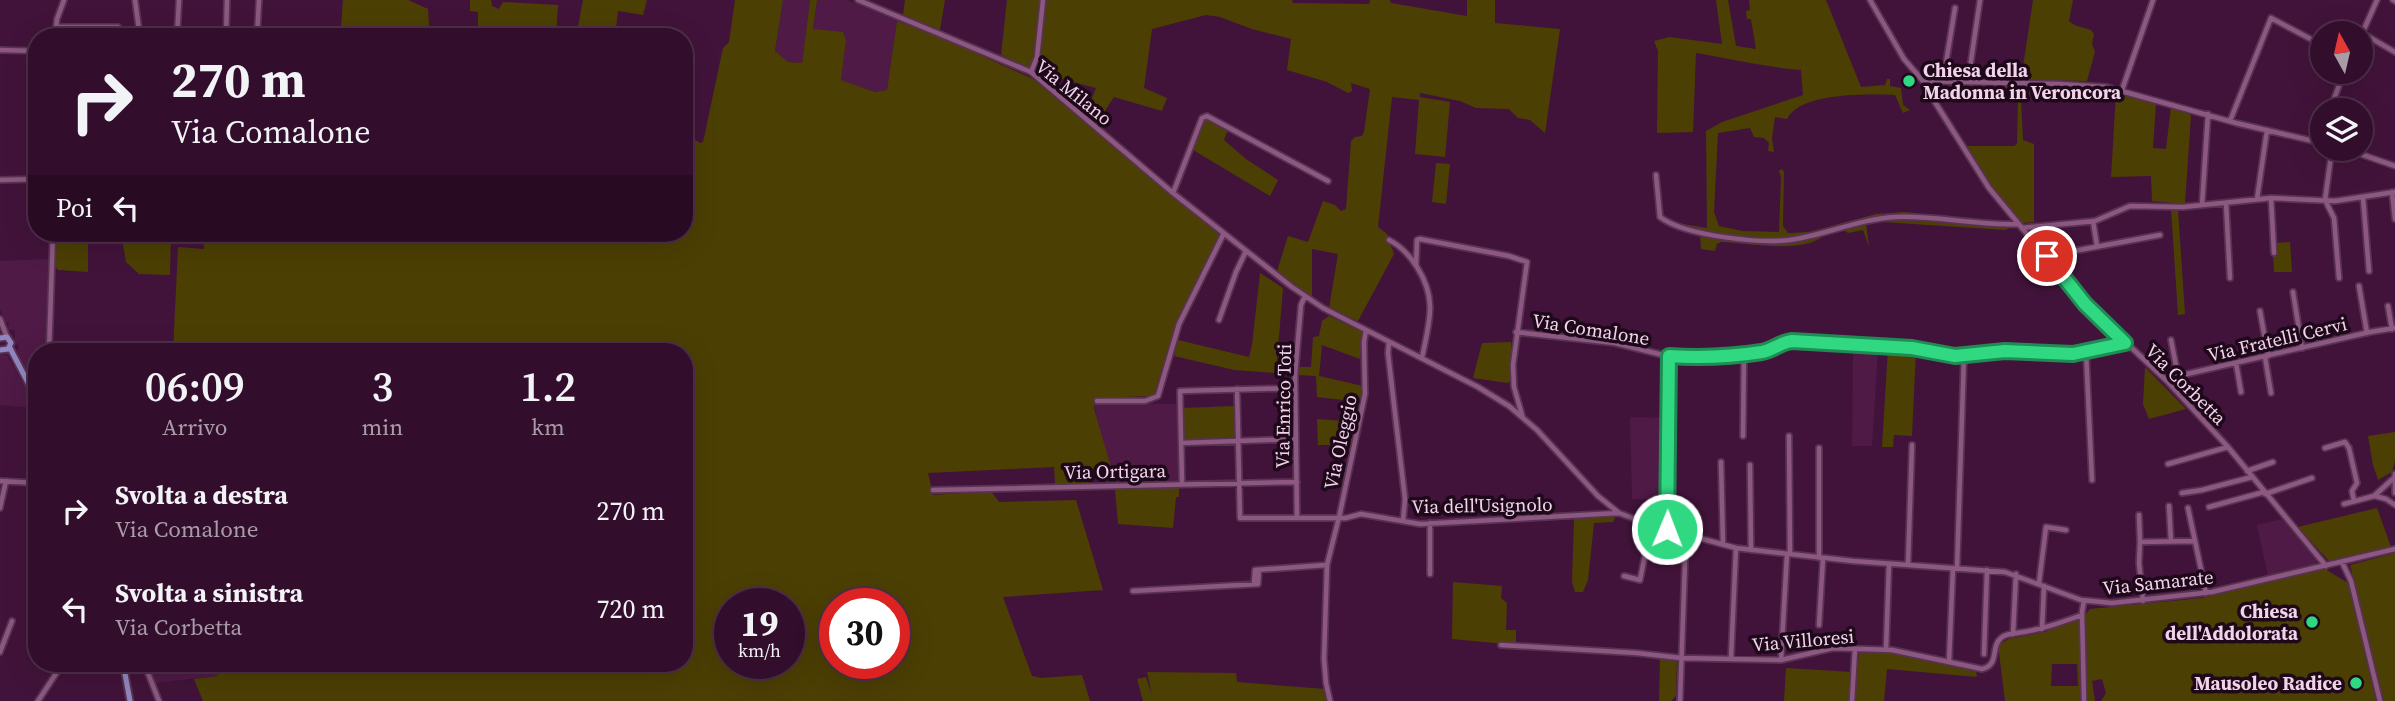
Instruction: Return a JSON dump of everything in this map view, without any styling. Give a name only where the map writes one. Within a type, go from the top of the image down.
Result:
[{"type":"main road","points":[[2,337],[11,343],[5,349],[16,359],[28,382]]},
{"type":"main road","points":[[125,672],[130,701]]},
{"type":"street","points":[[64,0],[56,27],[121,28]]},
{"type":"street","points":[[135,0],[139,28]]},
{"type":"street","points":[[177,28],[179,0]]},
{"type":"street","points":[[226,28],[227,0]]},
{"type":"street","points":[[257,28],[259,0]]},
{"type":"street","name":"Via Milano","points":[[858,0],[1031,72],[1173,193],[1313,302]]},
{"type":"street","points":[[1031,72],[1037,57],[1043,0]]},
{"type":"street","name":"Via Corbetta","points":[[1870,0],[1903,59],[1924,83],[1986,184],[2085,304],[2167,382],[2228,447],[2326,566]]},
{"type":"street","points":[[1968,81],[1980,0]]},
{"type":"street","points":[[2122,90],[2153,0]]},
{"type":"street","points":[[2367,21],[2377,0]]},
{"type":"street","points":[[1943,81],[1955,8]]},
{"type":"street","points":[[2230,121],[2271,18],[2310,39]]},
{"type":"street","points":[[2373,40],[2395,52]]},
{"type":"street","points":[[0,50],[28,51]]},
{"type":"street","points":[[1924,83],[1968,81],[2080,85],[2122,90],[2230,121],[2310,139]]},
{"type":"street","points":[[2202,205],[2208,114]]},
{"type":"street","points":[[1173,193],[1202,118],[1208,116],[1328,181]]},
{"type":"street","points":[[2257,200],[2267,130]]},
{"type":"street","points":[[2373,158],[2395,166]]},
{"type":"street","points":[[2330,161],[2325,201],[2334,218],[2339,278]]},
{"type":"street","points":[[1656,175],[1660,217],[1705,234],[1764,240],[1794,240],[1873,219],[1897,217],[2020,226],[2093,221],[2129,206],[2202,205],[2271,198],[2325,201],[2394,192],[2395,219]]},
{"type":"street","points":[[0,180],[28,178]]},
{"type":"street","points":[[2363,197],[2369,271]]},
{"type":"street","points":[[2271,198],[2274,253]]},
{"type":"street","points":[[2226,203],[2230,278]]},
{"type":"street","points":[[2093,221],[2097,246]]},
{"type":"street","points":[[1097,401],[1145,401],[1158,396],[1179,324],[1224,233]]},
{"type":"street","points":[[2047,256],[2160,235]]},
{"type":"street","name":"Via Samarate","points":[[1416,265],[1417,240],[1420,239],[1525,260],[1527,264],[1516,332],[1513,376],[1523,417]]},
{"type":"street","points":[[1389,240],[1402,248],[1416,265],[1426,282],[1431,299],[1422,358]]},
{"type":"street","points":[[49,343],[52,242]]},
{"type":"street","points":[[1219,320],[1246,251]]},
{"type":"street","points":[[2359,286],[2367,333]]},
{"type":"street","points":[[2293,292],[2302,348]]},
{"type":"street","name":"Via Enrico Toti","points":[[1297,518],[1295,388],[1301,305],[1305,296]]},
{"type":"street","name":"Via Samarate","points":[[1313,302],[1489,394],[1523,417],[1598,496],[1619,513],[1736,548],[1889,564],[1987,570],[2016,575],[2084,601],[2112,603],[2206,593],[2395,550]]},
{"type":"street","points":[[2388,306],[2394,328]]},
{"type":"street","points":[[2260,311],[2271,393]]},
{"type":"street","points":[[0,320],[5,329],[2,337]]},
{"type":"street","name":"Via Fratelli Cervi","points":[[2167,382],[2178,376],[2394,328]]},
{"type":"street","name":"Via Oleggio","points":[[1338,517],[1365,394],[1366,330]]},
{"type":"street","name":"Via Comalone","points":[[1516,332],[1615,343],[1669,356],[1711,359],[1770,350],[1784,342],[1792,341],[1912,348],[1955,356],[2005,351],[2066,354],[2125,343]]},
{"type":"street","points":[[2171,340],[2178,376]]},
{"type":"street","points":[[1389,342],[1388,353],[1405,499],[1403,521]]},
{"type":"street","points":[[2086,352],[2092,480]]},
{"type":"street","points":[[1742,436],[1744,354]]},
{"type":"street","points":[[1949,662],[1964,355]]},
{"type":"street","points":[[1667,529],[1669,356]]},
{"type":"street","points":[[2236,363],[2241,391]]},
{"type":"street","points":[[1182,484],[1180,391],[1295,388]]},
{"type":"street","points":[[1237,389],[1239,482]]},
{"type":"street","points":[[1781,660],[1788,554],[1789,436]]},
{"type":"street","points":[[1181,443],[1295,439]]},
{"type":"street","points":[[2325,448],[2343,442],[2349,448],[2357,483],[2352,491],[2354,501]]},
{"type":"street","points":[[1908,565],[1912,445]]},
{"type":"street","points":[[2168,464],[2228,447]]},
{"type":"street","points":[[1819,448],[1819,625]]},
{"type":"street","points":[[1721,462],[1723,544]]},
{"type":"street","points":[[2247,471],[2273,462]]},
{"type":"street","points":[[1750,465],[1751,550]]},
{"type":"street","points":[[2374,496],[2395,475]]},
{"type":"street","points":[[2395,475],[2395,493]]},
{"type":"street","points":[[2182,493],[2252,477]]},
{"type":"street","points":[[2209,507],[2312,478]]},
{"type":"street","points":[[0,508],[3,481],[28,482]]},
{"type":"street","name":"Via dell'Usignolo","points":[[1239,482],[1240,518],[1348,518],[1361,514],[1430,523],[1619,513]]},
{"type":"street","name":"Via Ortigara","points":[[933,490],[1297,482]]},
{"type":"street","points":[[2344,504],[2374,496],[2395,505]]},
{"type":"street","points":[[2169,506],[2171,541]]},
{"type":"street","points":[[2188,508],[2206,593]]},
{"type":"street","points":[[2139,515],[2143,601]]},
{"type":"street","points":[[1330,701],[1324,659],[1326,565],[1338,517]]},
{"type":"street","points":[[1430,523],[1430,574]]},
{"type":"street","points":[[1624,576],[1640,580],[1651,524]]},
{"type":"street","points":[[2042,629],[2046,527],[2066,530]]},
{"type":"street","points":[[1680,701],[1686,534]]},
{"type":"street","points":[[2140,542],[2195,541]]},
{"type":"street","points":[[1731,659],[1736,548]]},
{"type":"street","points":[[2342,562],[2351,580],[2379,701]]},
{"type":"street","points":[[1886,649],[1889,564]]},
{"type":"street","points":[[1133,591],[1259,584],[1259,570],[1326,565]]},
{"type":"street","points":[[1984,654],[1987,570]]},
{"type":"street","points":[[2016,575],[2013,634],[2042,629],[2082,615]]},
{"type":"street","points":[[2084,601],[2084,701]]},
{"type":"street","points":[[0,652],[12,621]]},
{"type":"street","name":"Via Villoresi","points":[[1501,645],[1681,658],[1781,660],[1828,649],[1886,649],[1972,668],[1987,668],[1992,663],[1998,641],[2003,636],[2013,634]]},
{"type":"street","points":[[1852,701],[1855,649]]},
{"type":"street","points":[[38,701],[57,672]]},
{"type":"street","points":[[148,672],[159,701]]},
{"type":"shaded area","points":[[343,0],[408,0],[428,9],[429,28],[341,26]]},
{"type":"shaded area","points":[[470,0],[491,0],[492,6],[499,9],[503,2],[558,5],[557,28],[478,28],[478,12],[470,11]]},
{"type":"shaded area","points":[[583,0],[647,0],[643,15],[618,11],[616,28],[578,28]]},
{"type":"shaded area","points":[[735,0],[783,0],[775,51],[788,62],[802,63],[810,0],[817,0],[813,29],[843,32],[846,40],[841,80],[875,92],[887,90],[897,21],[938,36],[1033,79],[1220,235],[1176,323],[1154,396],[1096,398],[1094,408],[1111,467],[1088,469],[1089,483],[1055,485],[1054,467],[928,473],[933,495],[991,491],[999,502],[1076,500],[1103,590],[1003,597],[1032,676],[1041,678],[1082,675],[1090,701],[203,701],[194,679],[218,676],[216,672],[693,672],[693,343],[173,343],[178,247],[204,249],[204,242],[693,242],[693,139],[703,142],[723,48],[729,42]]},
{"type":"shaded area","points":[[783,0],[810,0],[802,63],[788,62],[775,51]]},
{"type":"shaded area","points":[[817,0],[847,0],[897,21],[887,90],[875,92],[841,80],[846,40],[813,29]]},
{"type":"shaded area","points":[[905,0],[945,0],[940,30],[903,15]]},
{"type":"shaded area","points":[[1007,0],[1292,0],[1293,3],[1369,4],[1370,0],[1390,0],[1391,3],[1467,16],[1467,0],[1495,0],[1495,23],[1560,29],[1545,133],[1530,120],[1518,118],[1509,109],[1476,108],[1460,101],[1420,93],[1420,97],[1450,102],[1445,157],[1415,154],[1419,100],[1392,97],[1378,227],[1387,234],[1394,254],[1358,321],[1329,308],[1338,254],[1312,249],[1312,297],[1277,271],[1288,236],[1308,242],[1323,201],[1335,205],[1341,211],[1346,209],[1351,141],[1362,136],[1364,132],[1370,89],[1351,83],[1352,91],[1348,93],[1327,82],[1287,70],[1291,39],[1206,15],[1152,29],[1144,88],[1167,98],[1162,111],[1114,97],[1103,114],[1090,103],[1096,88],[1046,75],[1001,55]]},
{"type":"shaded area","points":[[1716,0],[1728,0],[1736,46],[1756,49],[1751,19],[1747,19],[1749,0],[1826,0],[1861,87],[1885,85],[1887,79],[1890,79],[1890,86],[1901,88],[1903,105],[1910,110],[1903,113],[1895,95],[1852,95],[1820,99],[1794,110],[1787,119],[1775,117],[1772,138],[1774,152],[1768,151],[1769,143],[1764,138],[1754,137],[1750,128],[1718,133],[1714,212],[1719,226],[1742,231],[1779,232],[1779,171],[1782,169],[1783,226],[1788,233],[1809,232],[1876,214],[1904,212],[2006,221],[2010,228],[2005,230],[1883,222],[1882,217],[1866,224],[1869,247],[1863,230],[1848,233],[1841,228],[1808,244],[1796,246],[1721,242],[1717,244],[1715,251],[1701,249],[1700,231],[1683,224],[1707,228],[1706,131],[1722,122],[1803,95],[1801,70],[1696,53],[1693,132],[1657,133],[1658,51],[1654,41],[1669,37],[1722,44]]},
{"type":"shaded area","points":[[2033,0],[2073,0],[2069,21],[2091,30],[2094,34],[2092,44],[2095,52],[2087,81],[2000,79],[2002,72],[2023,67]]},
{"type":"shaded area","points":[[2004,86],[2044,87],[2039,95],[2024,94],[2021,99],[2023,140],[2034,144],[2034,222],[2019,221],[1965,146],[2017,144],[2018,95],[2007,91]]},
{"type":"shaded area","points":[[2116,93],[2156,103],[2153,148],[2166,149],[2171,107],[2191,115],[2185,204],[2152,201],[2151,176],[2111,177]]},
{"type":"shaded area","points":[[1208,118],[1228,130],[1224,140],[1246,159],[1278,180],[1270,196],[1193,150],[1203,119]]},
{"type":"shaded area","points":[[1436,163],[1450,164],[1446,204],[1432,202]]},
{"type":"shaded area","points":[[2171,209],[2178,210],[2185,314],[2178,315]]},
{"type":"shaded area","points":[[55,242],[88,242],[88,272],[58,270],[54,265]]},
{"type":"shaded area","points":[[123,242],[171,242],[170,275],[139,274],[126,262]]},
{"type":"shaded area","points":[[2290,242],[2292,272],[2274,272],[2275,243]]},
{"type":"shaded area","points":[[48,259],[46,343],[28,343],[28,374],[17,351],[19,347],[15,340],[15,330],[8,329],[9,322],[6,322],[0,309],[0,261]]},
{"type":"shaded area","points":[[1260,273],[1283,288],[1276,373],[1234,370],[1174,356],[1178,340],[1249,357]]},
{"type":"shaded area","points":[[1329,316],[1363,332],[1360,359],[1322,345],[1319,376],[1363,386],[1361,402],[1317,397],[1316,376],[1297,375],[1299,367],[1311,367],[1313,337],[1319,336],[1322,321]]},
{"type":"shaded area","points":[[1511,342],[1512,379],[1508,383],[1473,378],[1482,343]]},
{"type":"shaded area","points":[[1853,348],[1878,349],[1872,446],[1852,446]]},
{"type":"shaded area","points":[[1888,349],[1916,351],[1912,436],[1894,435],[1893,447],[1882,447]]},
{"type":"shaded area","points":[[0,355],[7,355],[28,392],[28,407],[0,405]]},
{"type":"shaded area","points":[[2145,367],[2186,409],[2149,419],[2143,404]]},
{"type":"shaded area","points":[[1178,404],[1180,481],[1105,483],[1105,467],[1110,467],[1094,405]]},
{"type":"shaded area","points":[[1235,406],[1235,438],[1188,441],[1184,438],[1182,408]]},
{"type":"shaded area","points":[[1630,417],[1667,418],[1665,500],[1632,499]]},
{"type":"shaded area","points":[[1317,419],[1357,422],[1351,445],[1318,445]]},
{"type":"shaded area","points":[[2395,432],[2392,472],[2378,480],[2368,436]]},
{"type":"shaded area","points":[[1179,488],[1173,528],[1118,524],[1115,490]]},
{"type":"shaded area","points":[[2377,508],[2391,547],[2329,561],[2298,527]]},
{"type":"shaded area","points":[[1613,517],[1613,522],[1594,523],[1588,580],[1583,592],[1575,592],[1572,582],[1574,518]]},
{"type":"shaded area","points":[[2282,519],[2317,560],[2315,565],[2268,576],[2257,525]]},
{"type":"shaded area","points":[[2395,553],[2395,701],[2384,701],[2350,565]]},
{"type":"shaded area","points":[[2325,569],[2348,583],[2376,701],[2101,701],[2106,693],[2102,679],[2092,681],[2095,701],[2086,701],[2084,616],[2090,609],[2202,598]]},
{"type":"shaded area","points":[[1453,582],[1502,586],[1501,598],[1507,603],[1506,630],[1516,630],[1516,645],[1452,639]]},
{"type":"shaded area","points":[[2080,618],[2081,701],[2005,701],[1998,645],[2009,639],[2045,632]],"holes":[[[2052,664],[2077,664],[2078,686],[2051,686]]]},
{"type":"shaded area","points":[[1859,651],[1918,657],[1976,671],[1977,677],[1887,669],[1884,701],[1855,701]]},
{"type":"shaded area","points":[[1660,658],[1677,660],[1676,696],[1671,701],[1659,701]]},
{"type":"shaded area","points":[[1786,668],[1852,672],[1851,701],[1784,701]]},
{"type":"shaded area","points":[[150,672],[216,672],[218,676],[154,683]]},
{"type":"shaded area","points":[[1147,672],[1236,673],[1237,682],[1325,689],[1328,701],[1143,701],[1137,679],[1146,677],[1152,695]]},
{"type":"place","name":"Chiesa della Madonna in Veroncora","points":[[1909,81]]},
{"type":"place","name":"Chiesa dell'Addolorata","points":[[2312,622]]},
{"type":"place","name":"Mausoleo Radice","points":[[2356,683]]},
{"type":"route","points":[[1667,529],[1669,356],[1711,359],[1770,350],[1784,342],[1792,341],[1912,348],[1955,356],[2005,351],[2073,354],[2125,343],[2085,304],[2047,256]]}]
